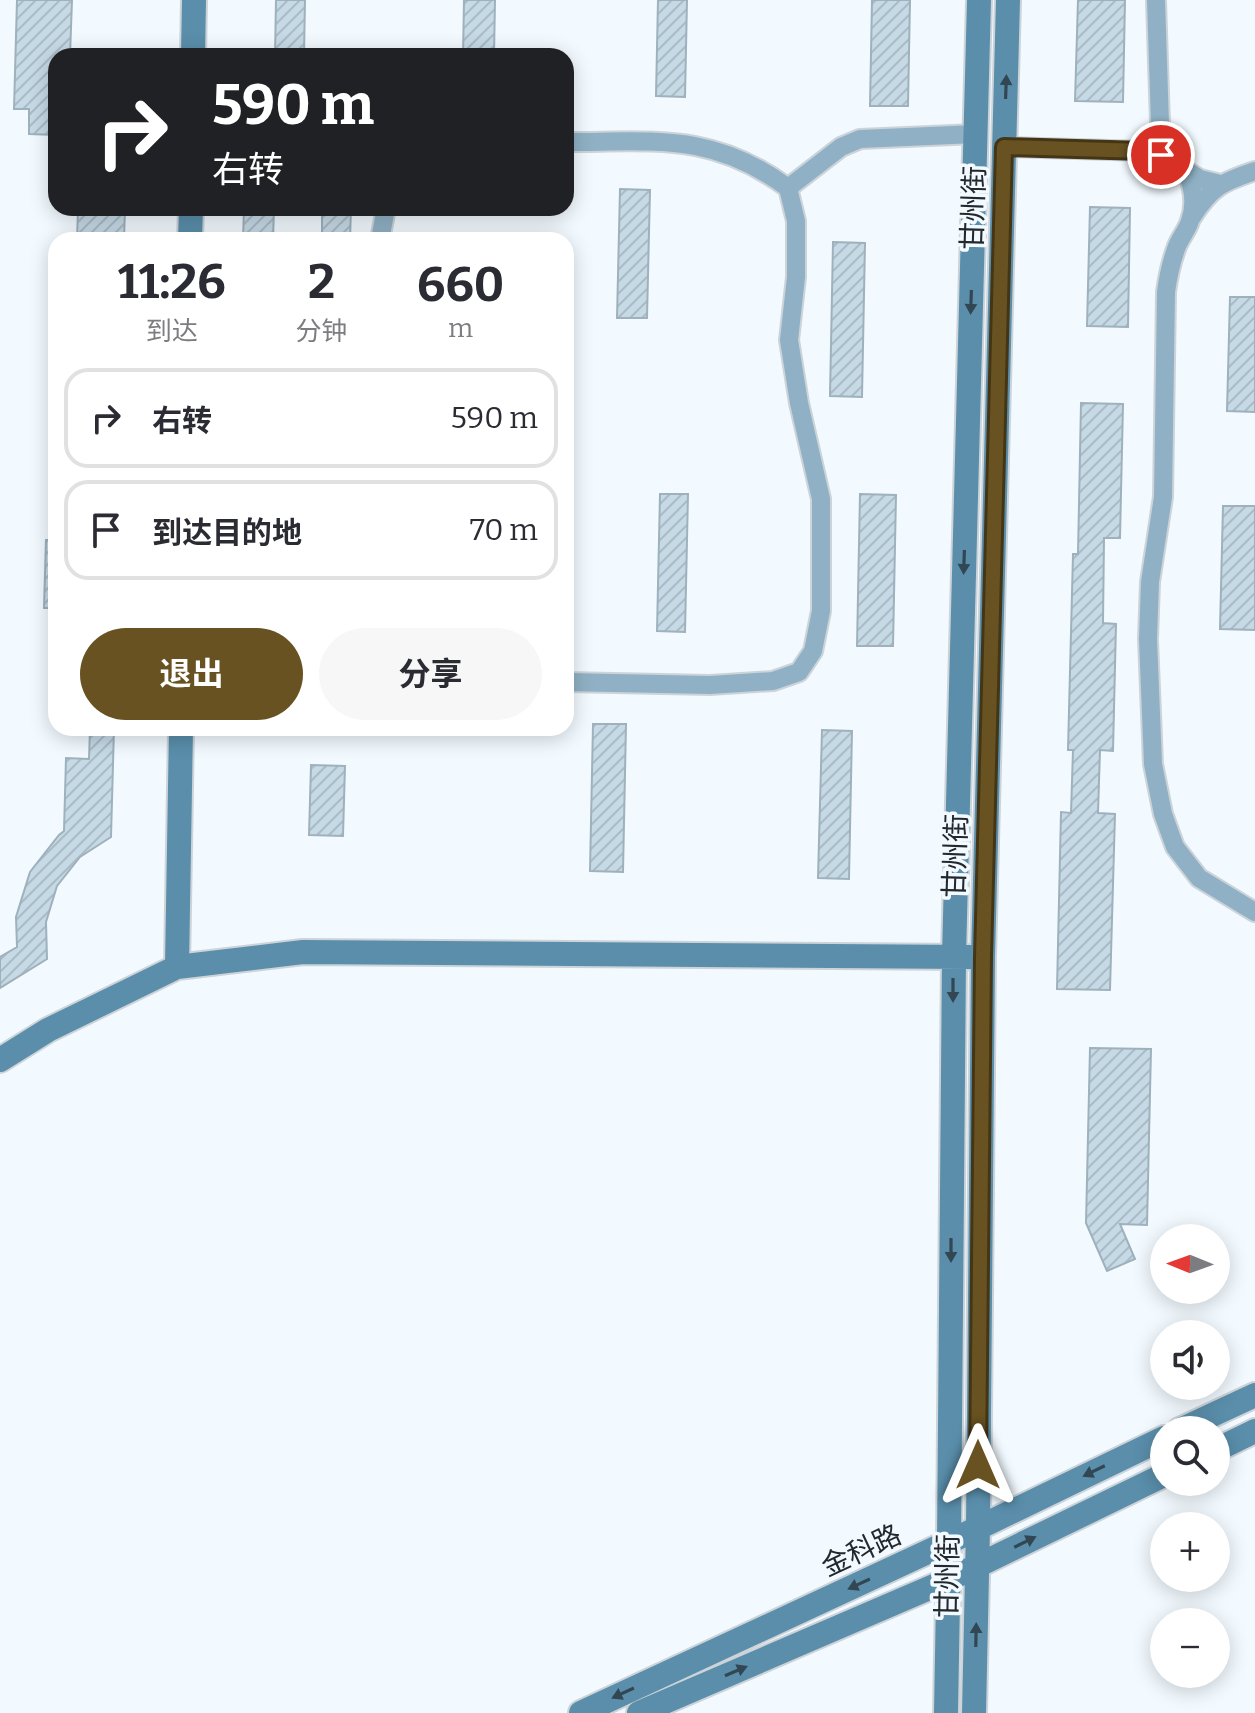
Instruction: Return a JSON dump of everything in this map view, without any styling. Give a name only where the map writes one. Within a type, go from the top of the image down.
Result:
[{"type":"street","points":[[193,48],[194,0]]},
{"type":"street","name":"甘州街","points":[[946,1713],[954,956],[979,0]]},
{"type":"street","name":"甘州街","points":[[974,1713],[983,957],[1008,0]]},
{"type":"street","points":[[1156,0],[1161,155]]},
{"type":"street","points":[[788,188],[841,147],[860,139],[976,134]]},
{"type":"street","points":[[574,142],[696,145],[744,161],[788,188],[796,221],[796,277],[789,340],[799,403],[821,499],[821,611],[813,651],[799,672],[773,681],[710,685],[574,682]]},
{"type":"street","points":[[1004,147],[1144,151],[1161,155],[1210,183],[1220,184]]},
{"type":"street","points":[[1186,171],[1192,184],[1190,220]]},
{"type":"street","points":[[1255,171],[1220,184],[1204,197],[1174,256],[1166,292],[1163,497],[1150,582],[1148,639],[1153,764],[1163,814],[1175,847],[1199,878],[1255,912]]},
{"type":"street","points":[[177,967],[181,736]]},
{"type":"street","points":[[0,1060],[48,1030],[177,967],[303,952],[983,957]]},
{"type":"street","points":[[1210,1416],[1255,1395]]},
{"type":"street","points":[[1230,1443],[1255,1431]]},
{"type":"street","name":"金科路","points":[[581,1713],[1150,1445]]},
{"type":"street","points":[[639,1713],[948,1580],[1150,1482]]},
{"type":"building","points":[[17,0],[72,0],[70,48],[48,48],[48,135],[29,134],[29,109],[14,109]]},
{"type":"building","points":[[276,0],[305,0],[304,48],[275,48]]},
{"type":"building","points":[[464,0],[495,0],[494,48],[463,48]]},
{"type":"building","points":[[658,0],[687,0],[685,97],[656,96]]},
{"type":"building","points":[[872,0],[910,0],[908,106],[870,106]]},
{"type":"building","points":[[1078,0],[1125,0],[1123,102],[1075,101]]},
{"type":"building","points":[[620,189],[650,190],[647,318],[617,318]]},
{"type":"building","points":[[1090,207],[1130,208],[1128,327],[1087,326]]},
{"type":"building","points":[[78,216],[125,216],[124,232],[77,232]]},
{"type":"building","points":[[244,216],[274,216],[273,232],[243,232]]},
{"type":"building","points":[[322,216],[351,216],[350,232],[322,232]]},
{"type":"building","points":[[833,242],[865,243],[862,397],[830,396]]},
{"type":"building","points":[[1230,297],[1255,297],[1255,412],[1227,411]]},
{"type":"building","points":[[1081,403],[1123,404],[1120,538],[1104,538],[1103,623],[1116,624],[1113,751],[1100,750],[1098,813],[1115,814],[1110,990],[1057,989],[1061,812],[1071,813],[1073,750],[1068,750],[1073,554],[1078,554]]},
{"type":"building","points":[[660,494],[688,494],[685,632],[657,631]]},
{"type":"building","points":[[860,494],[896,495],[893,646],[857,646]]},
{"type":"building","points":[[1223,506],[1255,506],[1255,630],[1220,629]]},
{"type":"building","points":[[46,540],[48,540],[48,608],[44,608]]},
{"type":"building","points":[[593,724],[626,724],[623,872],[590,871]]},
{"type":"building","points":[[822,730],[852,731],[849,879],[818,878]]},
{"type":"building","points":[[90,736],[114,736],[111,837],[80,857],[57,886],[46,922],[47,959],[0,988],[0,957],[17,947],[16,917],[30,872],[64,831],[66,758],[89,759]]},
{"type":"building","points":[[311,765],[345,766],[343,836],[309,835]]},
{"type":"building","points":[[1090,1048],[1151,1049],[1147,1225],[1120,1224],[1135,1259],[1107,1271],[1086,1223]]},
{"type":"route","points":[[978,1465],[983,957],[1004,147],[1144,151],[1161,155]]}]
